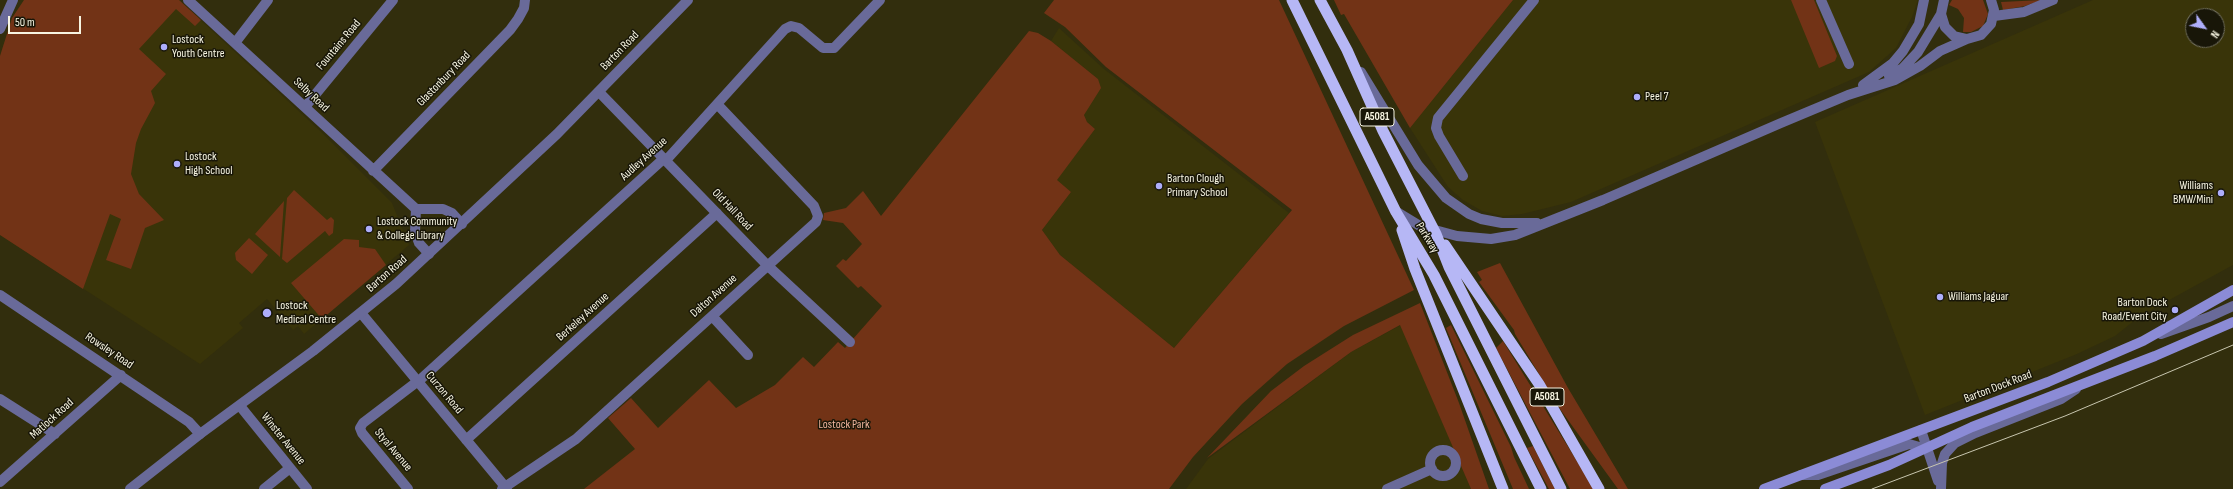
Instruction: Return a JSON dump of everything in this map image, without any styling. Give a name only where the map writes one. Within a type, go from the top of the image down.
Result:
[{"type":"highway","name":"Parkway","points":[[1292,0],[1396,212],[1434,275],[1541,489]]},
{"type":"highway","name":"Parkway","points":[[1320,0],[1347,50],[1384,131],[1436,232]]},
{"type":"highway","name":"A5081","points":[[1396,212],[1421,282],[1502,487]]},
{"type":"highway","name":"A5081","points":[[1436,232],[1454,265],[1472,285],[1539,384],[1599,489]]},
{"type":"highway","name":"A5081","points":[[1454,265],[1461,291],[1561,489]]},
{"type":"highway","name":"A5081","points":[[1560,420],[1607,489]]},
{"type":"main road","name":"Barton Dock Road","points":[[1764,489],[2048,382],[2143,341],[2233,290]]},
{"type":"main road","points":[[1825,489],[1912,455],[1978,424],[2078,387],[2233,322]]},
{"type":"street","points":[[0,29],[13,0]]},
{"type":"street","name":"Selby Road","points":[[188,0],[416,209]]},
{"type":"street","points":[[235,43],[268,0]]},
{"type":"street","name":"Fountains Road","points":[[305,107],[393,0]]},
{"type":"street","name":"Glastonbury Road","points":[[373,171],[510,30],[524,8],[525,0]]},
{"type":"street","name":"Barton Road","points":[[130,489],[200,434],[240,406],[361,313],[429,254],[599,92],[688,0]]},
{"type":"street","name":"Audley Avenue","points":[[418,381],[665,159],[785,29],[791,26],[798,28],[823,48],[834,48],[880,0]]},
{"type":"street","points":[[1463,176],[1439,136],[1436,128],[1438,118],[1534,0]]},
{"type":"street","points":[[1821,0],[1849,64]]},
{"type":"street","points":[[1848,95],[1893,63],[1903,51],[1919,24],[1924,0]]},
{"type":"street","points":[[1943,0],[1941,14],[1942,20],[1949,32],[1954,36],[1967,39]]},
{"type":"street","points":[[1396,212],[1413,223],[1436,232],[1466,238],[1498,238],[1515,235],[1542,223],[1604,200],[1848,95],[1895,80],[1946,48],[1967,39],[1975,38],[1987,30],[1994,16],[1991,0]]},
{"type":"street","points":[[1994,16],[2029,11],[2054,0]]},
{"type":"street","points":[[1863,85],[1892,74],[1911,60],[1924,44],[1941,14]]},
{"type":"street","points":[[1347,50],[1418,165],[1446,198],[1469,214],[1491,222],[1542,223]]},
{"type":"street","name":"Old Hall Road","points":[[599,92],[768,265],[850,342]]},
{"type":"street","name":"Dalton Avenue","points":[[505,488],[579,436],[768,265],[814,226],[818,212],[717,104]]},
{"type":"street","points":[[429,254],[419,243],[415,232],[416,209],[443,209],[452,213],[462,224]]},
{"type":"street","name":"Berkeley Avenue","points":[[466,440],[717,213]]},
{"type":"street","name":"Rowsley Road","points":[[0,295],[189,422],[200,434]]},
{"type":"street","points":[[2143,341],[2209,317],[2233,306]]},
{"type":"street","name":"Curzon Road","points":[[361,313],[505,488]]},
{"type":"street","points":[[712,316],[748,355]]},
{"type":"street","name":"Matlock Road","points":[[0,482],[121,375]]},
{"type":"street","name":"Styal Avenue","points":[[408,489],[360,428],[366,420],[418,381]]},
{"type":"street","points":[[1941,489],[1942,463],[1945,454],[1955,443],[1975,432],[2055,402],[2078,387]]},
{"type":"street","points":[[0,399],[55,434]]},
{"type":"street","name":"Winster Avenue","points":[[240,406],[307,489]]},
{"type":"street","points":[[1920,430],[1941,489]]},
{"type":"street","points":[[1800,475],[1818,475],[1909,444],[1926,448]]},
{"type":"street","points":[[1912,455],[1930,459]]},
{"type":"street","points":[[264,489],[290,468]]},
{"type":"street","points":[[1387,489],[1432,469]]},
{"type":"shaded area","name":"Lostock High School","points":[[24,0],[179,0],[318,129],[392,203],[409,245],[304,334],[298,326],[293,330],[267,299],[239,323],[243,328],[200,364],[0,235],[0,56],[12,18]]},
{"type":"shaded area","name":"Peel 7","points":[[1513,0],[1918,0],[1912,17],[1896,48],[1869,72],[1571,202],[1522,214],[1502,216],[1482,211],[1463,200],[1448,187],[1410,128]]},
{"type":"shaded area","points":[[2093,0],[2233,0],[2233,265],[2140,316],[2115,336],[2077,354],[1925,415],[1815,122]]},
{"type":"shaded area","name":"Barton Clough Primary School","points":[[1059,28],[1104,69],[1289,213],[1174,348],[1060,255],[1042,230],[1071,192],[1056,180],[1095,129],[1087,122],[1084,115],[1098,79],[1051,41]]},
{"type":"shaded area","points":[[1401,325],[1471,489],[1186,489],[1208,459],[1351,352]]},
{"type":"green space","points":[[24,0],[179,0],[201,20],[195,26],[176,9],[139,49],[166,74],[151,91],[155,103],[141,129],[136,143],[131,174],[139,194],[164,220],[145,228],[131,269],[106,260],[121,219],[110,214],[83,289],[0,235],[0,56],[12,18]]},
{"type":"green space","name":"Lostock Park","points":[[1054,0],[1279,0],[1414,290],[1344,326],[1287,364],[1242,404],[1193,457],[1169,489],[584,489],[635,449],[608,418],[631,398],[658,428],[709,380],[736,408],[775,385],[803,357],[814,367],[838,342],[845,348],[882,306],[861,286],[858,288],[836,266],[843,259],[846,261],[862,244],[843,223],[823,220],[824,213],[846,208],[863,191],[881,216],[1029,31],[1038,33],[1051,41],[1098,79],[1101,88],[1084,115],[1087,122],[1095,129],[1057,180],[1071,192],[1042,230],[1060,255],[1174,348],[1292,210],[1106,67],[1065,27],[1044,13]]},
{"type":"green space","points":[[1334,0],[1513,0],[1410,128],[1344,14],[1341,15]]},
{"type":"green space","points":[[1791,0],[1814,0],[1837,56],[1835,61],[1819,68]]},
{"type":"green space","points":[[1952,0],[1983,0],[1988,14],[1983,26],[1971,32],[1963,32],[1964,18],[1958,9],[1949,5]]},
{"type":"green space","points":[[2042,0],[2025,6],[2003,10],[2001,2]]},
{"type":"green space","points":[[294,190],[327,220],[331,217],[334,220],[333,233],[329,236],[325,231],[287,263],[282,259],[287,198]]},
{"type":"green space","points":[[284,201],[280,257],[255,234]]},
{"type":"green space","points":[[249,238],[268,255],[252,274],[236,260],[235,253]]},
{"type":"green space","points":[[344,239],[359,240],[359,247],[375,249],[386,265],[322,319],[291,283]]},
{"type":"green space","points":[[1500,263],[1568,388],[1628,489],[1618,489],[1560,409],[1514,330],[1479,282],[1482,280],[1477,272]]},
{"type":"green space","points":[[1420,303],[1459,403],[1489,489],[1471,489],[1400,325],[1351,352],[1207,458],[1271,391],[1304,366],[1353,335]]},
{"type":"green space","points":[[1451,325],[1511,447],[1529,489],[1513,489],[1446,328]]},
{"type":"green space","points":[[1503,341],[1594,489],[1570,489],[1496,348]]},
{"type":"green space","points":[[1533,446],[1555,489],[1549,489],[1527,448]]},
{"type":"tram line","points":[[1872,489],[2065,416],[2233,345]]},
{"type":"place","name":"Lostock Youth Centre","points":[[164,47]]},
{"type":"place","name":"Peel 7","points":[[1637,97]]},
{"type":"place","name":"Lostock High School","points":[[177,164]]},
{"type":"place","name":"Barton Clough Primary School","points":[[1159,186]]},
{"type":"place","name":"Williams BMW/Mini","points":[[2221,193]]},
{"type":"place","name":"Lostock Community & College Library","points":[[369,229]]},
{"type":"place","name":"Williams Jaguar","points":[[1940,297]]},
{"type":"place","name":"Barton Dock Road/Event City","points":[[2175,310]]},
{"type":"place","name":"Lostock Medical Centre","points":[[267,313]]}]
